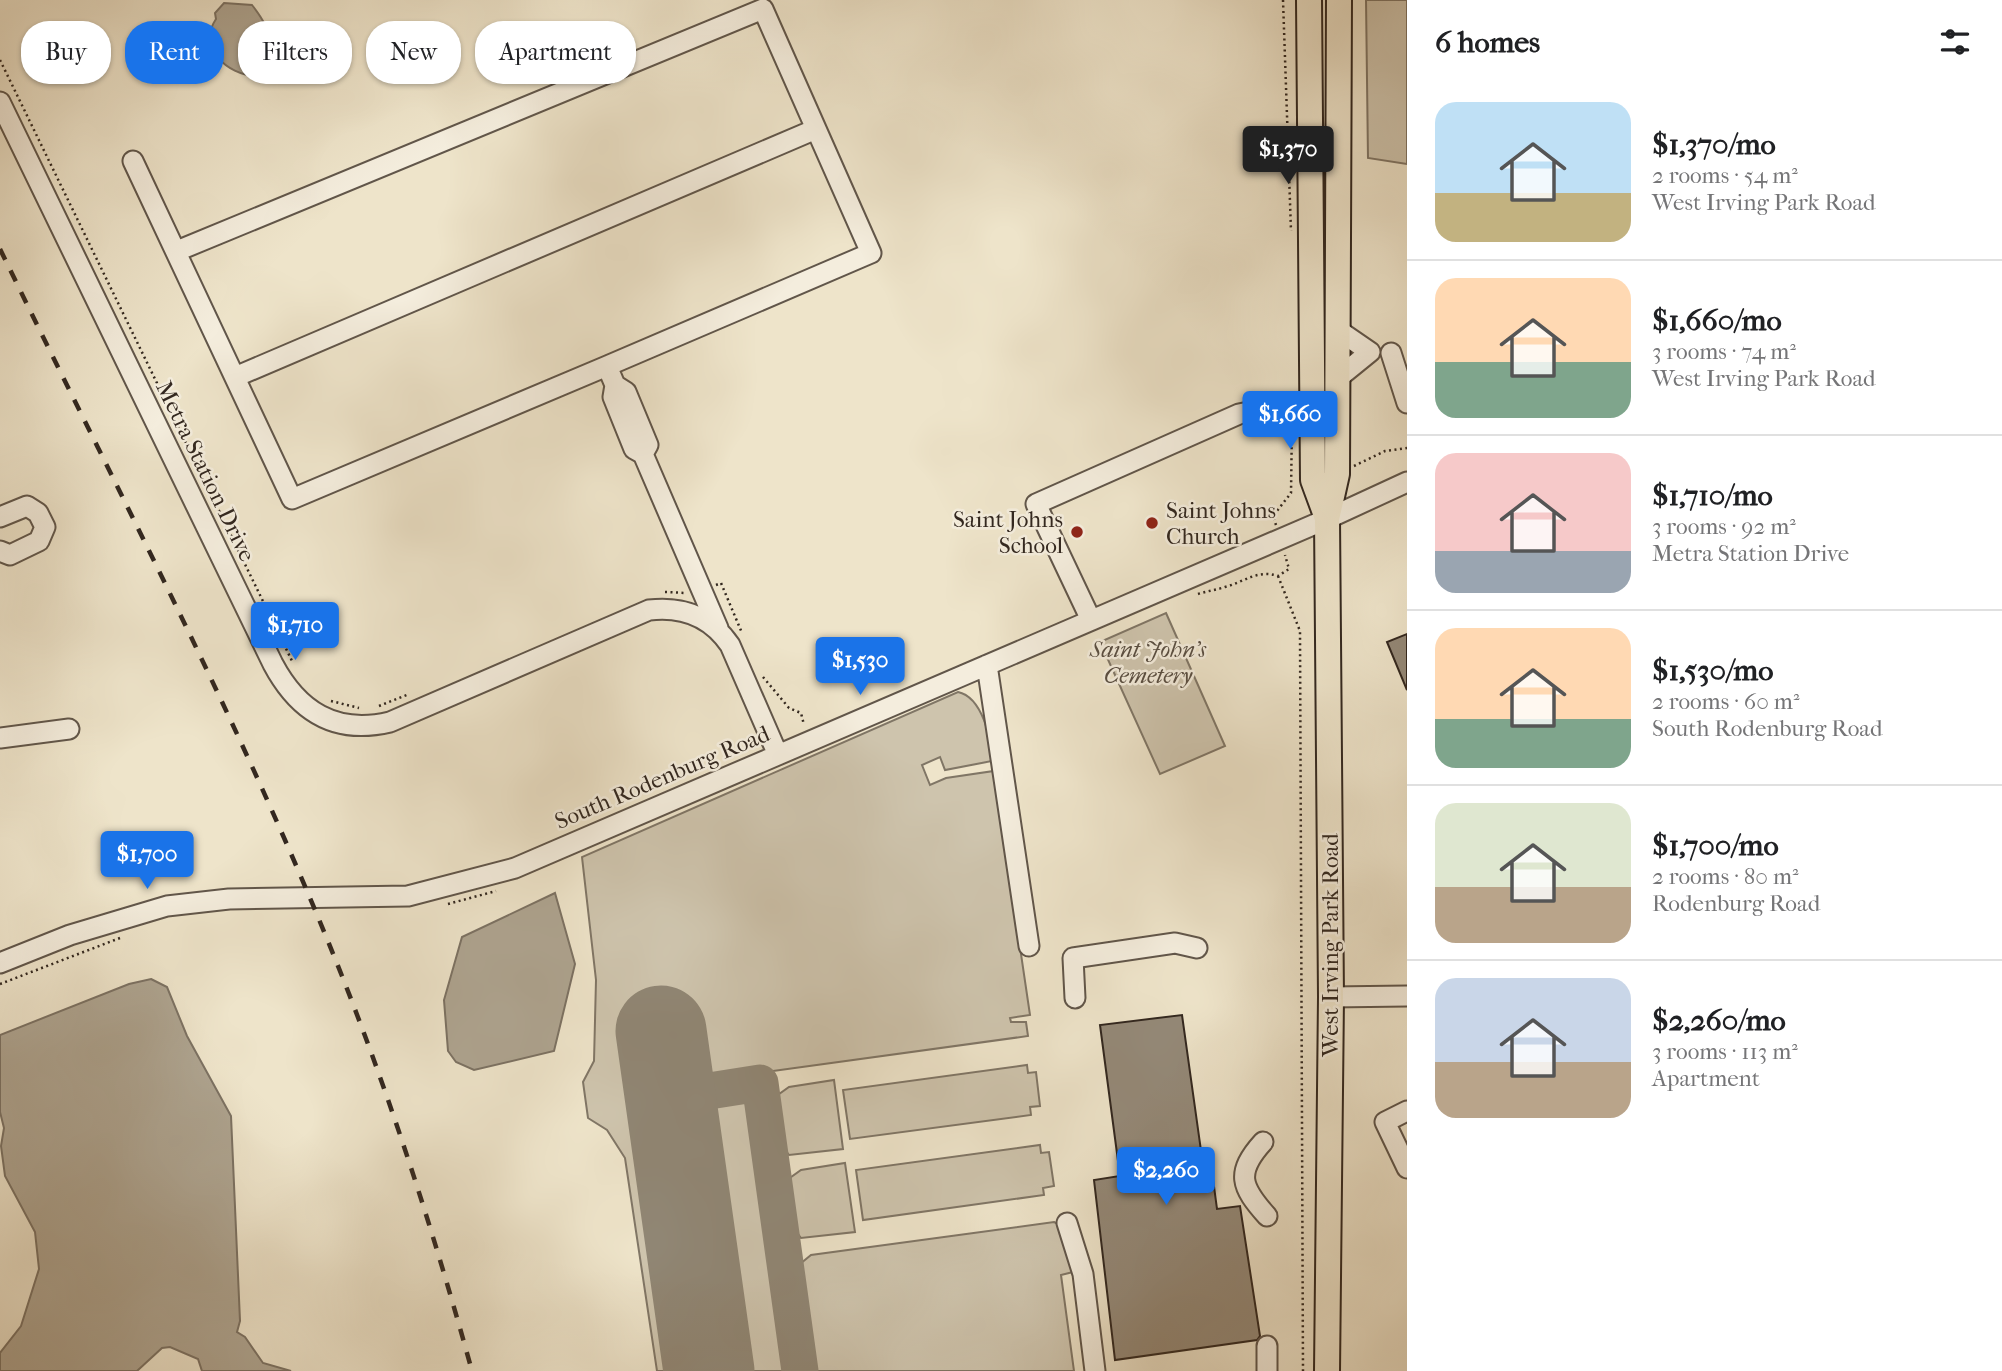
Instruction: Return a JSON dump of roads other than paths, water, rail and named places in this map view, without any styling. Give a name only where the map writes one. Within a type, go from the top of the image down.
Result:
[{"type":"main road","name":"West Irving Park Road","points":[[1309,0],[1303,408],[1313,480],[1327,519]]},
{"type":"main road","name":"West Irving Park Road","points":[[1327,1371],[1331,997],[1327,519],[1337,474],[1339,0]]},
{"type":"street","points":[[133,161],[292,499],[871,253],[763,9],[177,251]]},
{"type":"street","name":"Metra Station Drive","points":[[0,102],[273,664],[285,687],[304,705],[329,720],[349,726],[370,727],[390,722],[649,610],[684,611],[703,618],[719,629]]},
{"type":"street","points":[[234,377],[816,129]]},
{"type":"street","points":[[1338,330],[1370,352]]},
{"type":"street","points":[[1338,378],[1370,352],[1399,350],[1407,403]]},
{"type":"street","points":[[607,366],[614,385],[626,392],[648,445],[643,454],[719,629],[730,645],[778,755]]},
{"type":"street","points":[[1091,620],[1036,504],[1239,414],[1303,408]]},
{"type":"street","name":"South Rodenburg Road","points":[[0,964],[70,935],[167,906],[229,899],[408,896],[514,868],[1327,519],[1407,482]]},
{"type":"street","points":[[0,517],[27,506],[38,513],[45,527],[39,541],[10,555],[0,551]]},
{"type":"street","points":[[987,665],[1029,946]]},
{"type":"street","points":[[0,738],[69,729]]},
{"type":"street","points":[[1075,998],[1073,958],[1175,943],[1197,948]]},
{"type":"street","points":[[1331,997],[1407,996]]},
{"type":"street","points":[[1407,1111],[1385,1122],[1407,1168]]},
{"type":"street","points":[[1263,1142],[1248,1159],[1245,1177],[1249,1195],[1267,1216]]},
{"type":"street","points":[[1067,1223],[1083,1274],[1095,1371]]},
{"type":"street","points":[[1267,1346],[1267,1371]]},
{"type":"railway","points":[[0,249],[178,610],[304,883],[361,1025],[396,1122],[472,1371]]},
{"type":"place","name":"Saint Johns Church","points":[[1152,523]]},
{"type":"place","name":"Saint Johns School","points":[[1077,532]]},
{"type":"park label","name":"Saint John's Cemetery","points":[[1148,662]]}]
